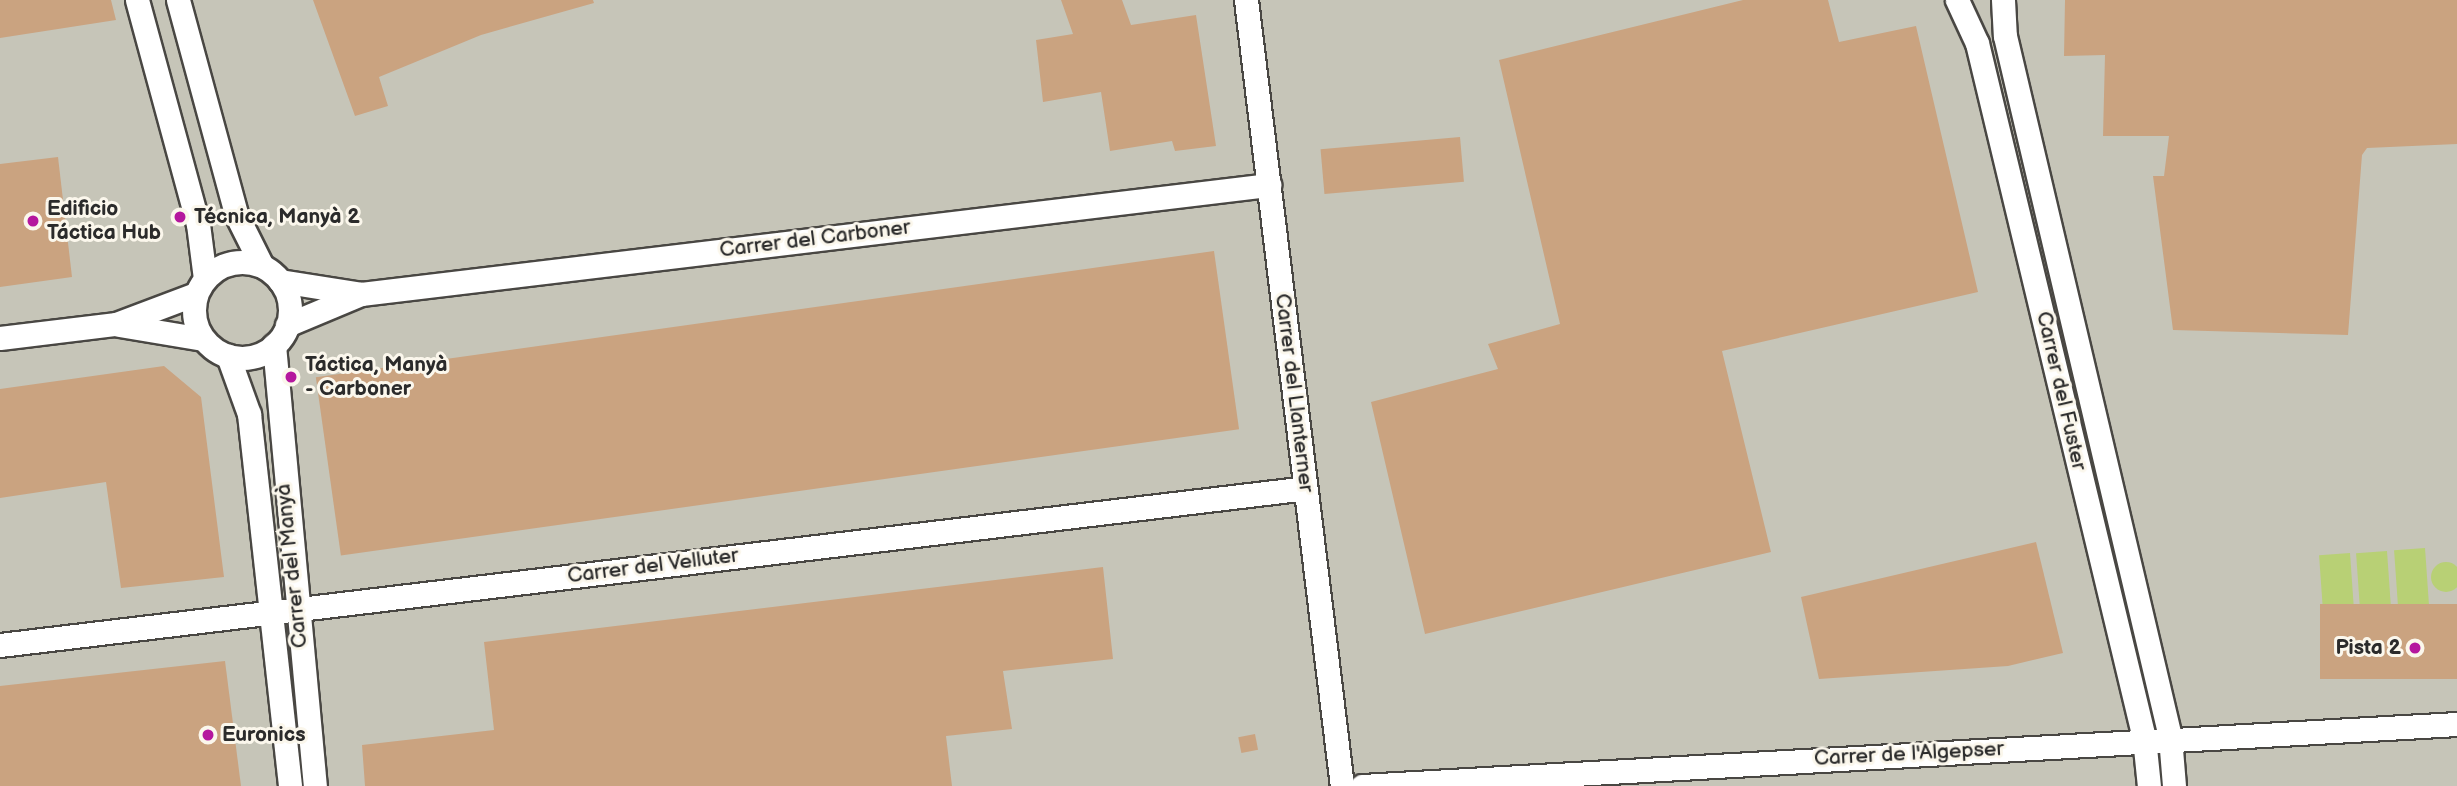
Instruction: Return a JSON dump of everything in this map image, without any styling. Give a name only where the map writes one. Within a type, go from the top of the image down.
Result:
[{"type":"street","points":[[137,0],[198,225],[201,286],[194,317],[203,339]]},
{"type":"street","points":[[0,338],[116,324],[203,339],[228,356],[244,358],[274,345],[287,325],[288,295],[280,281],[262,266],[236,214],[178,0]]},
{"type":"street","name":"Carrer del Llanterner","points":[[1247,0],[1342,786]]},
{"type":"street","name":"Carrer del Fuster","points":[[1957,0],[1978,43],[2144,738],[2149,786]]},
{"type":"street","name":"Carrer del Fuster","points":[[2003,0],[2005,36],[2170,737],[2174,786]]},
{"type":"street","name":"Carrer del Carboner","points":[[280,281],[361,293],[1269,185]]},
{"type":"street","points":[[116,324],[201,286],[231,262],[262,266]]},
{"type":"street","name":"Carrer del Carboner","points":[[287,325],[361,293]]},
{"type":"street","name":"Carrer del Manyà","points":[[274,345],[315,786]]},
{"type":"street","name":"Carrer del Manyà","points":[[228,356],[249,414],[289,786]]},
{"type":"street","name":"Carrer del Velluter","points":[[0,645],[1306,488]]},
{"type":"street","name":"Carrer de l'Algepser","points":[[1362,786],[2144,738],[2457,724]]},
{"type":"shaded area","points":[[0,0],[2457,0],[2457,786],[0,786]]},
{"type":"green space","points":[[2425,548],[2429,606],[2398,608],[2394,550]]},
{"type":"green space","points":[[2387,551],[2391,610],[2360,612],[2356,553]]},
{"type":"green space","points":[[2350,553],[2354,611],[2323,613],[2319,555]]},
{"type":"green space","points":[[2446,562],[2452,563],[2460,571],[2460,583],[2452,591],[2446,592],[2440,591],[2432,583],[2431,577],[2432,571],[2440,563]]},
{"type":"building","points":[[0,0],[111,0],[116,20],[0,38]]},
{"type":"building","points":[[313,0],[593,0],[594,3],[481,35],[379,77],[388,106],[355,116]]},
{"type":"building","points":[[1061,0],[1122,0],[1131,25],[1196,15],[1216,146],[1175,151],[1172,141],[1110,151],[1101,92],[1043,102],[1036,40],[1073,34]]},
{"type":"building","points":[[1743,0],[1828,0],[1839,42],[1916,26],[1978,292],[1722,351],[1771,552],[1425,634],[1371,402],[1498,369],[1488,344],[1560,324],[1499,60]]},
{"type":"building","points":[[2065,0],[2457,0],[2457,144],[2367,148],[2362,155],[2348,335],[2173,330],[2153,176],[2164,176],[2169,136],[2103,136],[2105,55],[2064,56]]},
{"type":"building","points":[[1460,137],[1464,182],[1324,194],[1321,149]]},
{"type":"building","name":"Edificio Táctica Hub","points":[[58,157],[72,277],[0,287],[0,164]]},
{"type":"building","points":[[1214,251],[1239,429],[341,555],[316,377]]},
{"type":"building","points":[[164,366],[201,397],[224,577],[121,588],[106,482],[0,498],[0,389]]},
{"type":"building","points":[[2036,542],[2063,653],[2008,666],[1819,679],[1801,597]]},
{"type":"building","points":[[1103,567],[1113,659],[1003,671],[1012,729],[946,736],[952,786],[365,786],[362,745],[494,730],[484,642]]},
{"type":"building","points":[[2320,604],[2457,604],[2457,679],[2320,679]]},
{"type":"building","points":[[225,661],[241,786],[0,786],[0,686]]},
{"type":"building","points":[[1255,734],[1258,750],[1241,753],[1238,737]]},
{"type":"place","name":"Técnica, Manyà 2","points":[[180,217]]},
{"type":"place","name":"Edificio Táctica Hub","points":[[33,221]]},
{"type":"place","name":"Táctica, Manyà - Carboner","points":[[291,377]]},
{"type":"place","name":"Pista 2","points":[[2415,648]]},
{"type":"place","name":"Euronics","points":[[208,735]]}]
